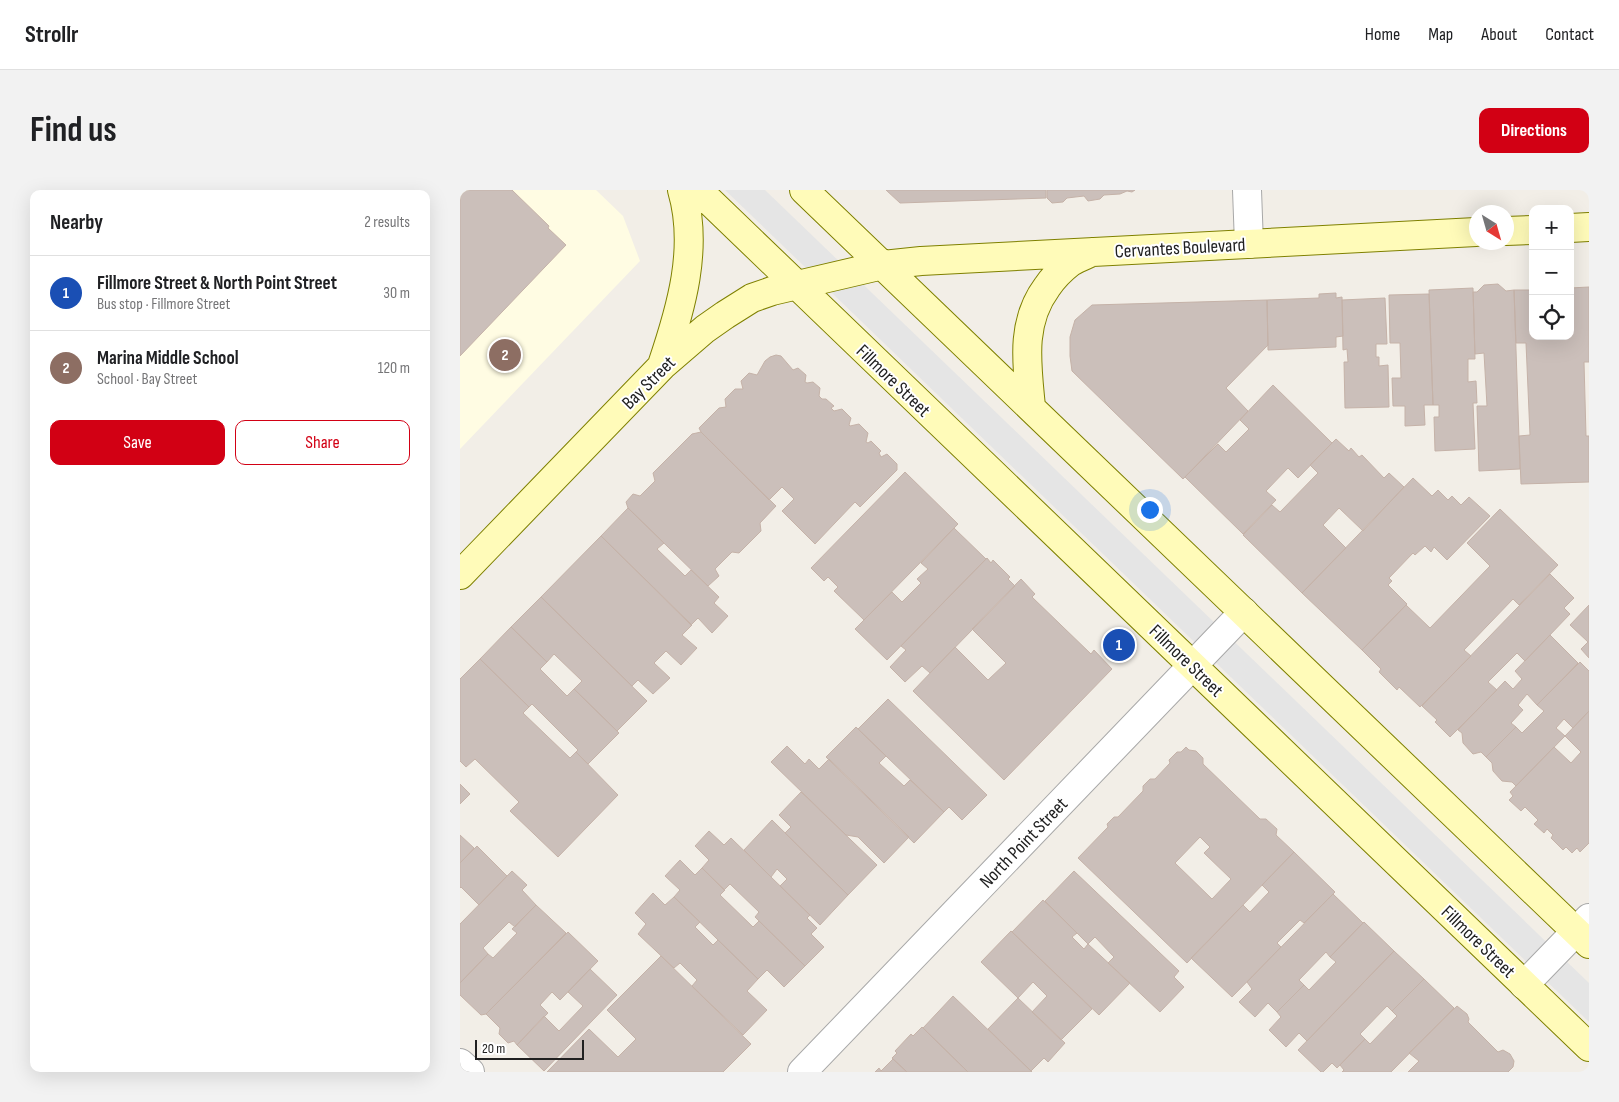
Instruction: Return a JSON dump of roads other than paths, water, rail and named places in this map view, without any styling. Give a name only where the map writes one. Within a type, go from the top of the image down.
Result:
[{"type":"street","points":[[662,366],[676,325],[687,266],[689,224],[687,206],[682,190]]},
{"type":"street","name":"Fillmore Street","points":[[698,190],[1589,1047]]},
{"type":"street","points":[[804,190],[1244,612],[1585,931],[1524,985]]},
{"type":"street","points":[[1247,190],[1249,244]]},
{"type":"street","points":[[1574,228],[1589,227]]},
{"type":"street","points":[[1514,231],[1529,230]]},
{"type":"street","name":"Cervantes Boulevard","points":[[883,265],[965,257],[1469,232]]},
{"type":"street","points":[[1031,407],[1026,351],[1032,313],[1041,295],[1053,278],[1071,262],[1094,252]]},
{"type":"street","name":"Bay Street","points":[[460,575],[662,366],[705,329],[752,298],[796,284],[883,265]]},
{"type":"street","name":"North Point Street","points":[[802,1072],[1244,612]]},
{"type":"street","points":[[460,1063],[470,1072]]},
{"type":"place","name":"Marina Middle School","points":[[505,355]]},
{"type":"place","name":"Fillmore Street & North Point Street","points":[[1119,645]]}]
